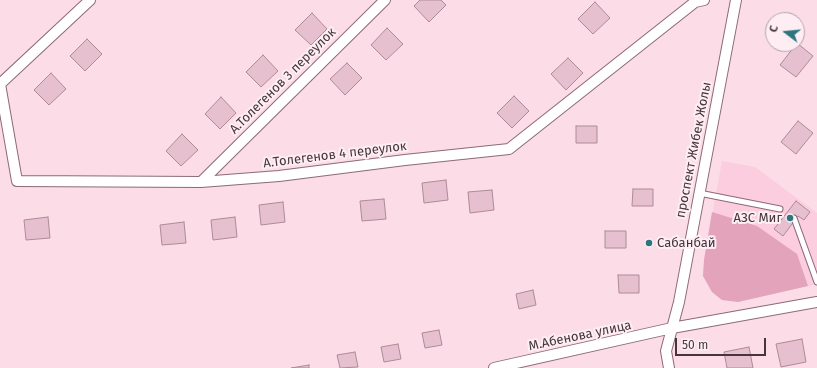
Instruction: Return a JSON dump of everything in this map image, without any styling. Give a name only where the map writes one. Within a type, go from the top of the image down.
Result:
[{"type":"street","points":[[0,84],[90,0]]},
{"type":"street","name":"А.Толегенов 3 переулок","points":[[201,182],[385,0]]},
{"type":"street","name":"А.Толегенов 4 переулок","points":[[0,84],[17,181],[201,182],[280,176],[405,160],[509,149],[695,2],[704,0]]},
{"type":"street","name":"проспект Жибек Жолы","points":[[669,368],[666,351],[679,302],[698,193],[736,0]]},
{"type":"street","name":"М.Абенова улица","points":[[494,368],[672,328],[817,302]]},
{"type":"lane","points":[[698,193],[780,209]]},
{"type":"lane","points":[[794,218],[817,282]]},
{"type":"shaded area","points":[[722,161],[755,167],[817,213],[817,284],[738,302],[722,300],[712,292],[703,276],[704,260]]},
{"type":"shaded area","points":[[712,212],[757,226],[797,254],[808,286],[738,302],[722,300],[712,292],[703,276],[704,260]]},
{"type":"building","points":[[420,0],[441,0],[446,5],[429,22],[414,6]]},
{"type":"building","points":[[595,2],[610,18],[593,34],[578,19]]},
{"type":"building","points":[[312,13],[327,29],[311,45],[295,30]]},
{"type":"building","points":[[387,28],[403,44],[386,60],[371,45]]},
{"type":"building","points":[[87,39],[102,54],[85,71],[70,56]]},
{"type":"building","points":[[805,50],[813,56],[796,77],[780,65],[790,52],[805,52]]},
{"type":"building","points":[[263,55],[278,71],[261,87],[246,72]]},
{"type":"building","points":[[568,58],[583,73],[566,90],[551,74]]},
{"type":"building","points":[[347,63],[362,78],[345,95],[330,79]]},
{"type":"building","points":[[51,73],[66,89],[49,105],[34,90]]},
{"type":"building","points":[[514,96],[529,111],[512,128],[497,113]]},
{"type":"building","points":[[221,97],[236,113],[220,129],[205,114]]},
{"type":"building","points":[[798,121],[813,133],[796,154],[781,142]]},
{"type":"building","points":[[576,126],[597,126],[597,143],[576,143]]},
{"type":"building","points":[[182,134],[198,150],[181,166],[166,151]]},
{"type":"building","points":[[446,180],[448,200],[424,203],[422,183]]},
{"type":"building","points":[[633,189],[653,189],[653,206],[632,206]]},
{"type":"building","points":[[492,190],[494,210],[470,213],[468,192]]},
{"type":"building","points":[[384,199],[386,219],[362,221],[360,201]]},
{"type":"building","name":"АЗС Миг","points":[[796,201],[810,212],[804,220],[798,216],[783,236],[774,229]]},
{"type":"building","points":[[283,202],[285,222],[261,225],[259,205]]},
{"type":"building","points":[[48,217],[50,238],[26,240],[24,220]]},
{"type":"building","points":[[235,217],[237,237],[213,240],[211,220]]},
{"type":"building","points":[[184,222],[186,243],[162,245],[160,225]]},
{"type":"building","points":[[605,231],[626,231],[626,248],[605,248]]},
{"type":"building","points":[[618,275],[639,275],[639,293],[619,293]]},
{"type":"building","points":[[533,290],[536,305],[519,309],[516,294]]},
{"type":"building","points":[[439,330],[442,345],[425,348],[422,333]]},
{"type":"building","points":[[802,339],[806,362],[781,367],[776,344]]},
{"type":"building","points":[[398,344],[401,359],[384,362],[381,347]]},
{"type":"building","points":[[749,347],[753,368],[727,368],[724,352]]},
{"type":"building","points":[[355,352],[358,367],[340,368],[337,355]]},
{"type":"building","points":[[309,365],[309,368],[291,368]]},
{"type":"place","name":"АЗС Миг","points":[[790,218]]},
{"type":"place","name":"Сабанбай","points":[[649,243]]}]
